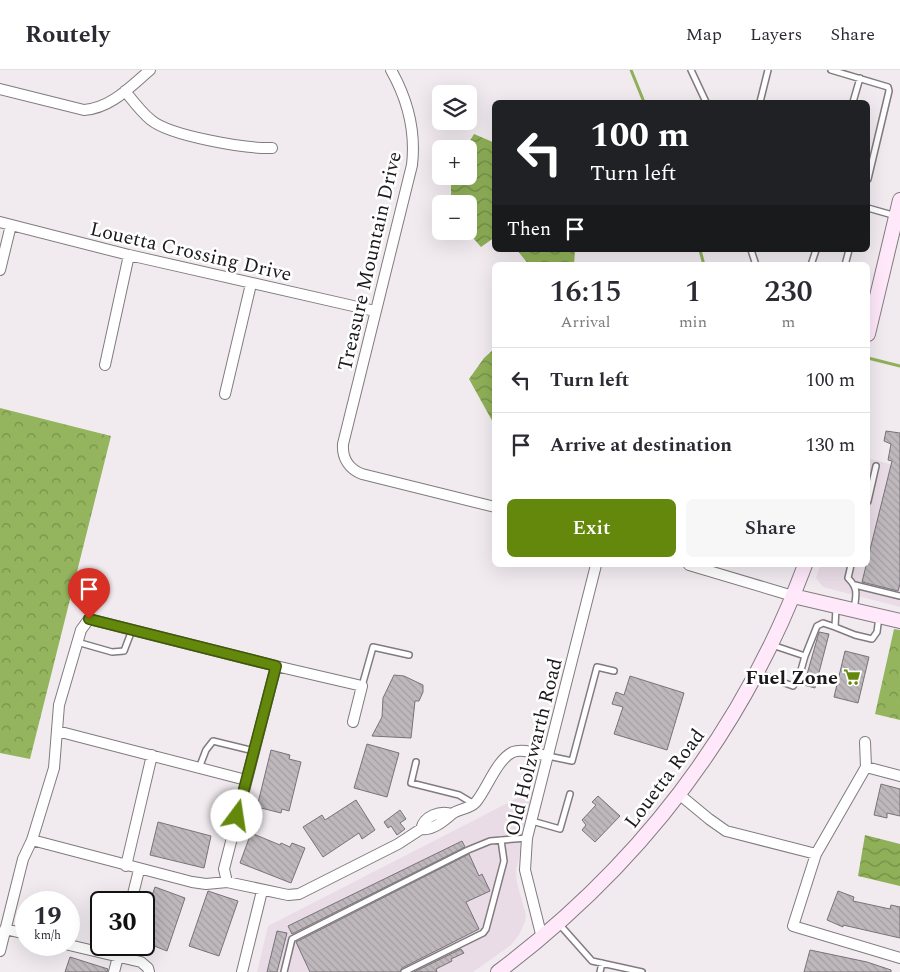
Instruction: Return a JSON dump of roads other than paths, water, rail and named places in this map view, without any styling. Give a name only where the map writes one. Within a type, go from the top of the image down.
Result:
[{"type":"main road","points":[[870,317],[872,300],[897,223],[900,200]]},
{"type":"main road","name":"Louetta Road","points":[[498,972],[559,924],[600,885],[636,847],[680,795],[720,737],[756,673],[793,596],[804,567]]},
{"type":"main road","points":[[793,596],[900,621]]},
{"type":"street","points":[[0,89],[84,110],[101,107],[125,91],[150,70]]},
{"type":"street","name":"Treasure Mountain Drive","points":[[391,70],[404,95],[409,111],[414,149],[409,179],[343,444],[344,456],[355,471],[362,474],[492,505]]},
{"type":"street","points":[[125,91],[151,120],[167,129],[244,147],[272,148]]},
{"type":"street","name":"Louetta Crossing Drive","points":[[0,222],[129,256],[375,311]]},
{"type":"street","points":[[0,270],[11,225]]},
{"type":"street","points":[[105,365],[129,256]]},
{"type":"street","points":[[225,394],[251,284]]},
{"type":"street","name":"Old Holzwarth Road","points":[[542,938],[525,870],[527,838],[595,567]]},
{"type":"street","points":[[702,567],[715,569],[793,596]]},
{"type":"street","points":[[0,951],[23,859],[32,840],[54,768],[59,705],[81,630],[89,619],[362,686],[354,722]]},
{"type":"street","points":[[227,882],[224,869],[276,666]]},
{"type":"street","points":[[57,731],[246,780]]},
{"type":"street","points":[[864,742],[866,767],[816,854],[793,926],[900,958]]},
{"type":"street","points":[[32,840],[139,870],[192,882],[206,884],[227,882],[262,891],[288,895],[299,894],[398,844],[422,829],[427,830],[448,819],[452,814],[475,804],[503,761],[513,752],[526,751],[547,756]]},
{"type":"street","points":[[126,866],[152,756]]},
{"type":"street","points":[[866,767],[900,776]]},
{"type":"street","points":[[680,795],[709,820],[726,831],[816,854]]},
{"type":"street","points":[[134,891],[139,870]]},
{"type":"street","points":[[242,972],[262,891]]},
{"type":"street","points":[[5,929],[15,931]]},
{"type":"street","points":[[114,972],[118,956],[141,962],[148,968],[149,972]]},
{"type":"lane","points":[[691,70],[705,100]]},
{"type":"lane","points":[[760,100],[768,70]]},
{"type":"lane","points":[[831,70],[888,87],[889,91],[870,171]]},
{"type":"lane","points":[[854,100],[860,78]]},
{"type":"lane","points":[[870,209],[897,223]]},
{"type":"lane","points":[[870,492],[876,466]]},
{"type":"lane","points":[[851,567],[848,578],[855,585],[900,596]]},
{"type":"lane","points":[[854,610],[855,585]]},
{"type":"lane","points":[[835,627],[836,606]]},
{"type":"lane","points":[[756,673],[793,686],[799,677],[817,626],[823,624],[872,639],[877,632],[880,616]]},
{"type":"lane","points":[[77,642],[112,652],[124,651],[132,630]]},
{"type":"lane","points":[[770,645],[805,656]]},
{"type":"lane","points":[[362,686],[374,647],[409,655]]},
{"type":"lane","points":[[547,756],[572,761],[597,668],[614,671]]},
{"type":"lane","points":[[199,768],[206,750],[214,741],[254,750]]},
{"type":"lane","points":[[416,762],[411,783],[459,795],[475,804]]},
{"type":"lane","points":[[532,820],[560,829],[570,794]]},
{"type":"lane","points":[[284,972],[292,939],[468,850],[490,841],[527,838]]},
{"type":"lane","points":[[404,972],[483,933],[486,929],[504,861],[501,840]]},
{"type":"lane","points":[[559,924],[592,960],[642,972]]},
{"type":"lane","points":[[600,972],[602,963]]},
{"type":"water","points":[[474,134],[492,142],[492,239],[481,247],[475,240],[477,240],[477,195],[451,195],[451,185],[477,185],[477,140],[470,140]]},
{"type":"water","points":[[519,252],[575,252],[574,262],[527,262]]},
{"type":"water","points":[[492,351],[492,421],[469,379],[484,358]]},
{"type":"water","points":[[865,835],[900,844],[900,886],[858,876]]},
{"type":"waterway","points":[[631,70],[643,100]]},
{"type":"waterway","points":[[701,252],[703,262]]},
{"type":"waterway","points":[[870,358],[900,366]]},
{"type":"place","name":"Fuel Zone","points":[[852,677]]}]
